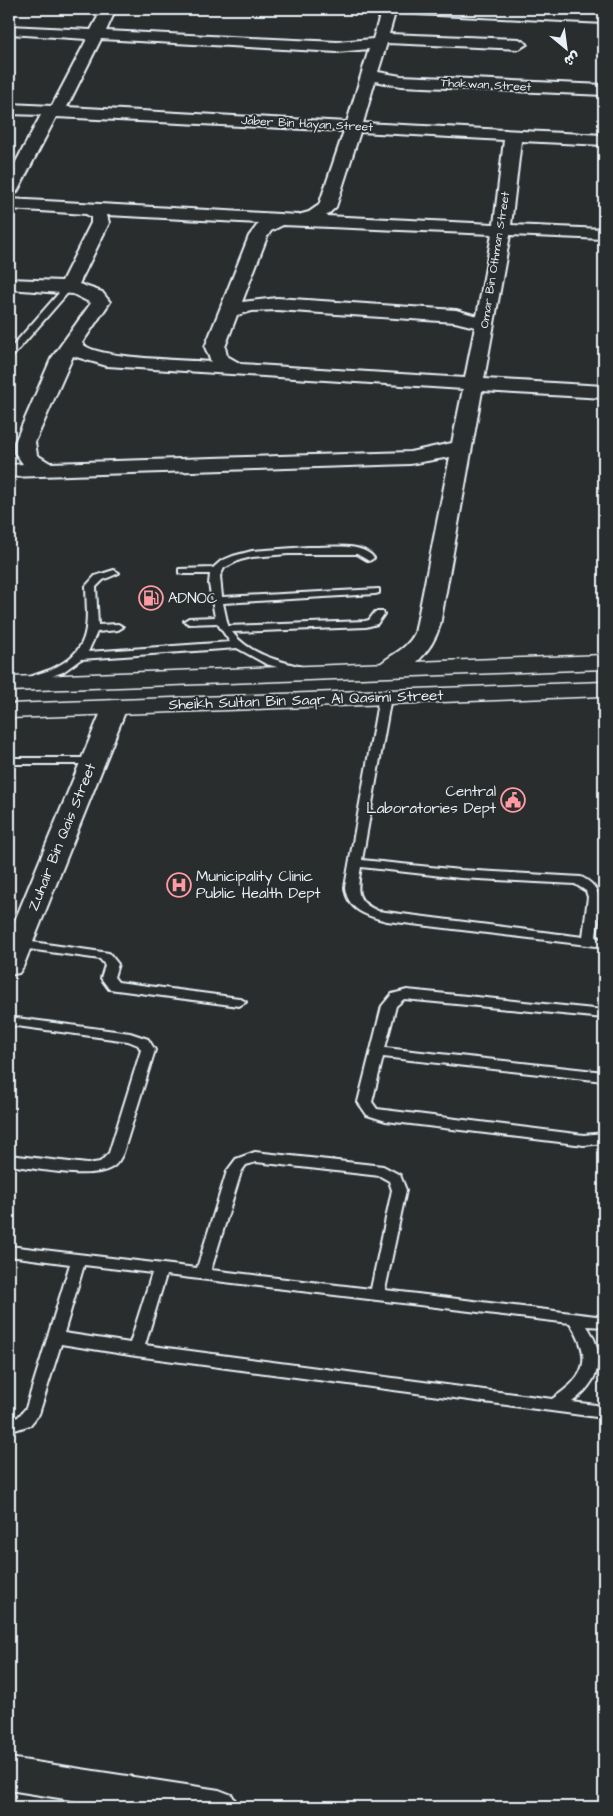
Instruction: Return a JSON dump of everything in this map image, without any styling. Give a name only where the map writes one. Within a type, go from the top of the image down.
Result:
[{"type":"main road","name":"Sheikh Sultan Bin Saqr Al Qasimi Street","points":[[15,684],[604,662]]},
{"type":"main road","name":"Sheikh Sultan Bin Saqr Al Qasimi Street","points":[[9,711],[604,689]]},
{"type":"street","points":[[109,9],[54,112],[12,198],[90,208],[286,220],[604,234]]},
{"type":"street","points":[[238,370],[219,360],[215,354],[215,347],[258,236],[265,227],[286,220],[315,216],[327,207],[354,127],[389,9]]},
{"type":"street","points":[[395,9],[604,19]]},
{"type":"street","points":[[9,30],[337,47],[364,46],[379,40],[519,44]]},
{"type":"street","name":"Thakwan Street","points":[[369,76],[401,81],[604,90]]},
{"type":"street","name":"Jaber Bin Hayan Street","points":[[9,109],[604,140]]},
{"type":"street","name":"Omar Bin Othman Street","points":[[388,670],[405,661],[418,650],[426,637],[472,384],[486,324],[502,230],[513,135]]},
{"type":"street","points":[[68,288],[100,222],[99,215],[90,208]]},
{"type":"street","points":[[9,284],[68,288],[91,292],[98,296],[102,302],[72,343],[53,376],[23,450],[31,462],[47,470]]},
{"type":"street","points":[[230,311],[251,305],[277,304],[450,315],[486,324]]},
{"type":"street","points":[[72,343],[75,349],[93,358],[238,370],[604,392]]},
{"type":"street","points":[[9,471],[410,458],[447,452],[462,447]]},
{"type":"street","name":"Zuhair Bin Qais Street","points":[[9,967],[115,707]]},
{"type":"street","points":[[9,1774],[219,1807]]},
{"type":"lane","points":[[9,355],[68,288]]},
{"type":"lane","points":[[314,673],[272,662],[239,645],[223,624],[214,578],[216,571],[232,558],[259,554],[357,551],[363,552],[370,558]]},
{"type":"lane","points":[[183,571],[216,571]]},
{"type":"lane","points":[[15,684],[43,677],[79,656],[89,642],[92,628],[91,586],[99,578],[114,573]]},
{"type":"lane","points":[[217,600],[375,591]]},
{"type":"lane","points":[[189,622],[223,624],[366,624],[373,622],[379,614]]},
{"type":"lane","points":[[92,628],[118,627]]},
{"type":"lane","points":[[79,656],[239,645]]},
{"type":"lane","points":[[385,697],[355,863],[351,896],[363,910],[374,914],[604,943]]},
{"type":"lane","points":[[9,761],[93,761]]},
{"type":"lane","points":[[355,863],[460,874],[577,880],[587,884],[593,890],[594,897],[588,941]]},
{"type":"lane","points":[[18,944],[104,956],[112,964],[107,978],[114,986],[239,1002]]},
{"type":"lane","points":[[604,1014],[408,993],[395,997],[391,1001],[365,1102],[372,1112],[378,1115],[593,1141],[604,1138]]},
{"type":"lane","points":[[9,1021],[130,1037],[143,1042],[148,1050],[114,1159],[109,1164],[95,1169],[87,1169],[9,1160]]},
{"type":"lane","points":[[377,1052],[604,1078]]},
{"type":"lane","points":[[202,1274],[234,1172],[241,1162],[256,1157],[375,1170],[391,1174],[399,1184],[377,1295]]},
{"type":"lane","points":[[9,1251],[604,1322]]},
{"type":"lane","points":[[9,1426],[24,1421],[33,1410],[79,1259]]},
{"type":"lane","points":[[136,1350],[161,1269]]},
{"type":"lane","points":[[555,1405],[575,1393],[588,1376],[593,1356],[588,1336],[575,1319]]},
{"type":"lane","points":[[55,1338],[604,1412]]},
{"type":"place","name":"ADNOC","points":[[151,598]]},
{"type":"place","name":"Central Laboratories Dept","points":[[513,800]]},
{"type":"place","name":"Municipality Clinic Public Health Dept","points":[[179,885]]}]
